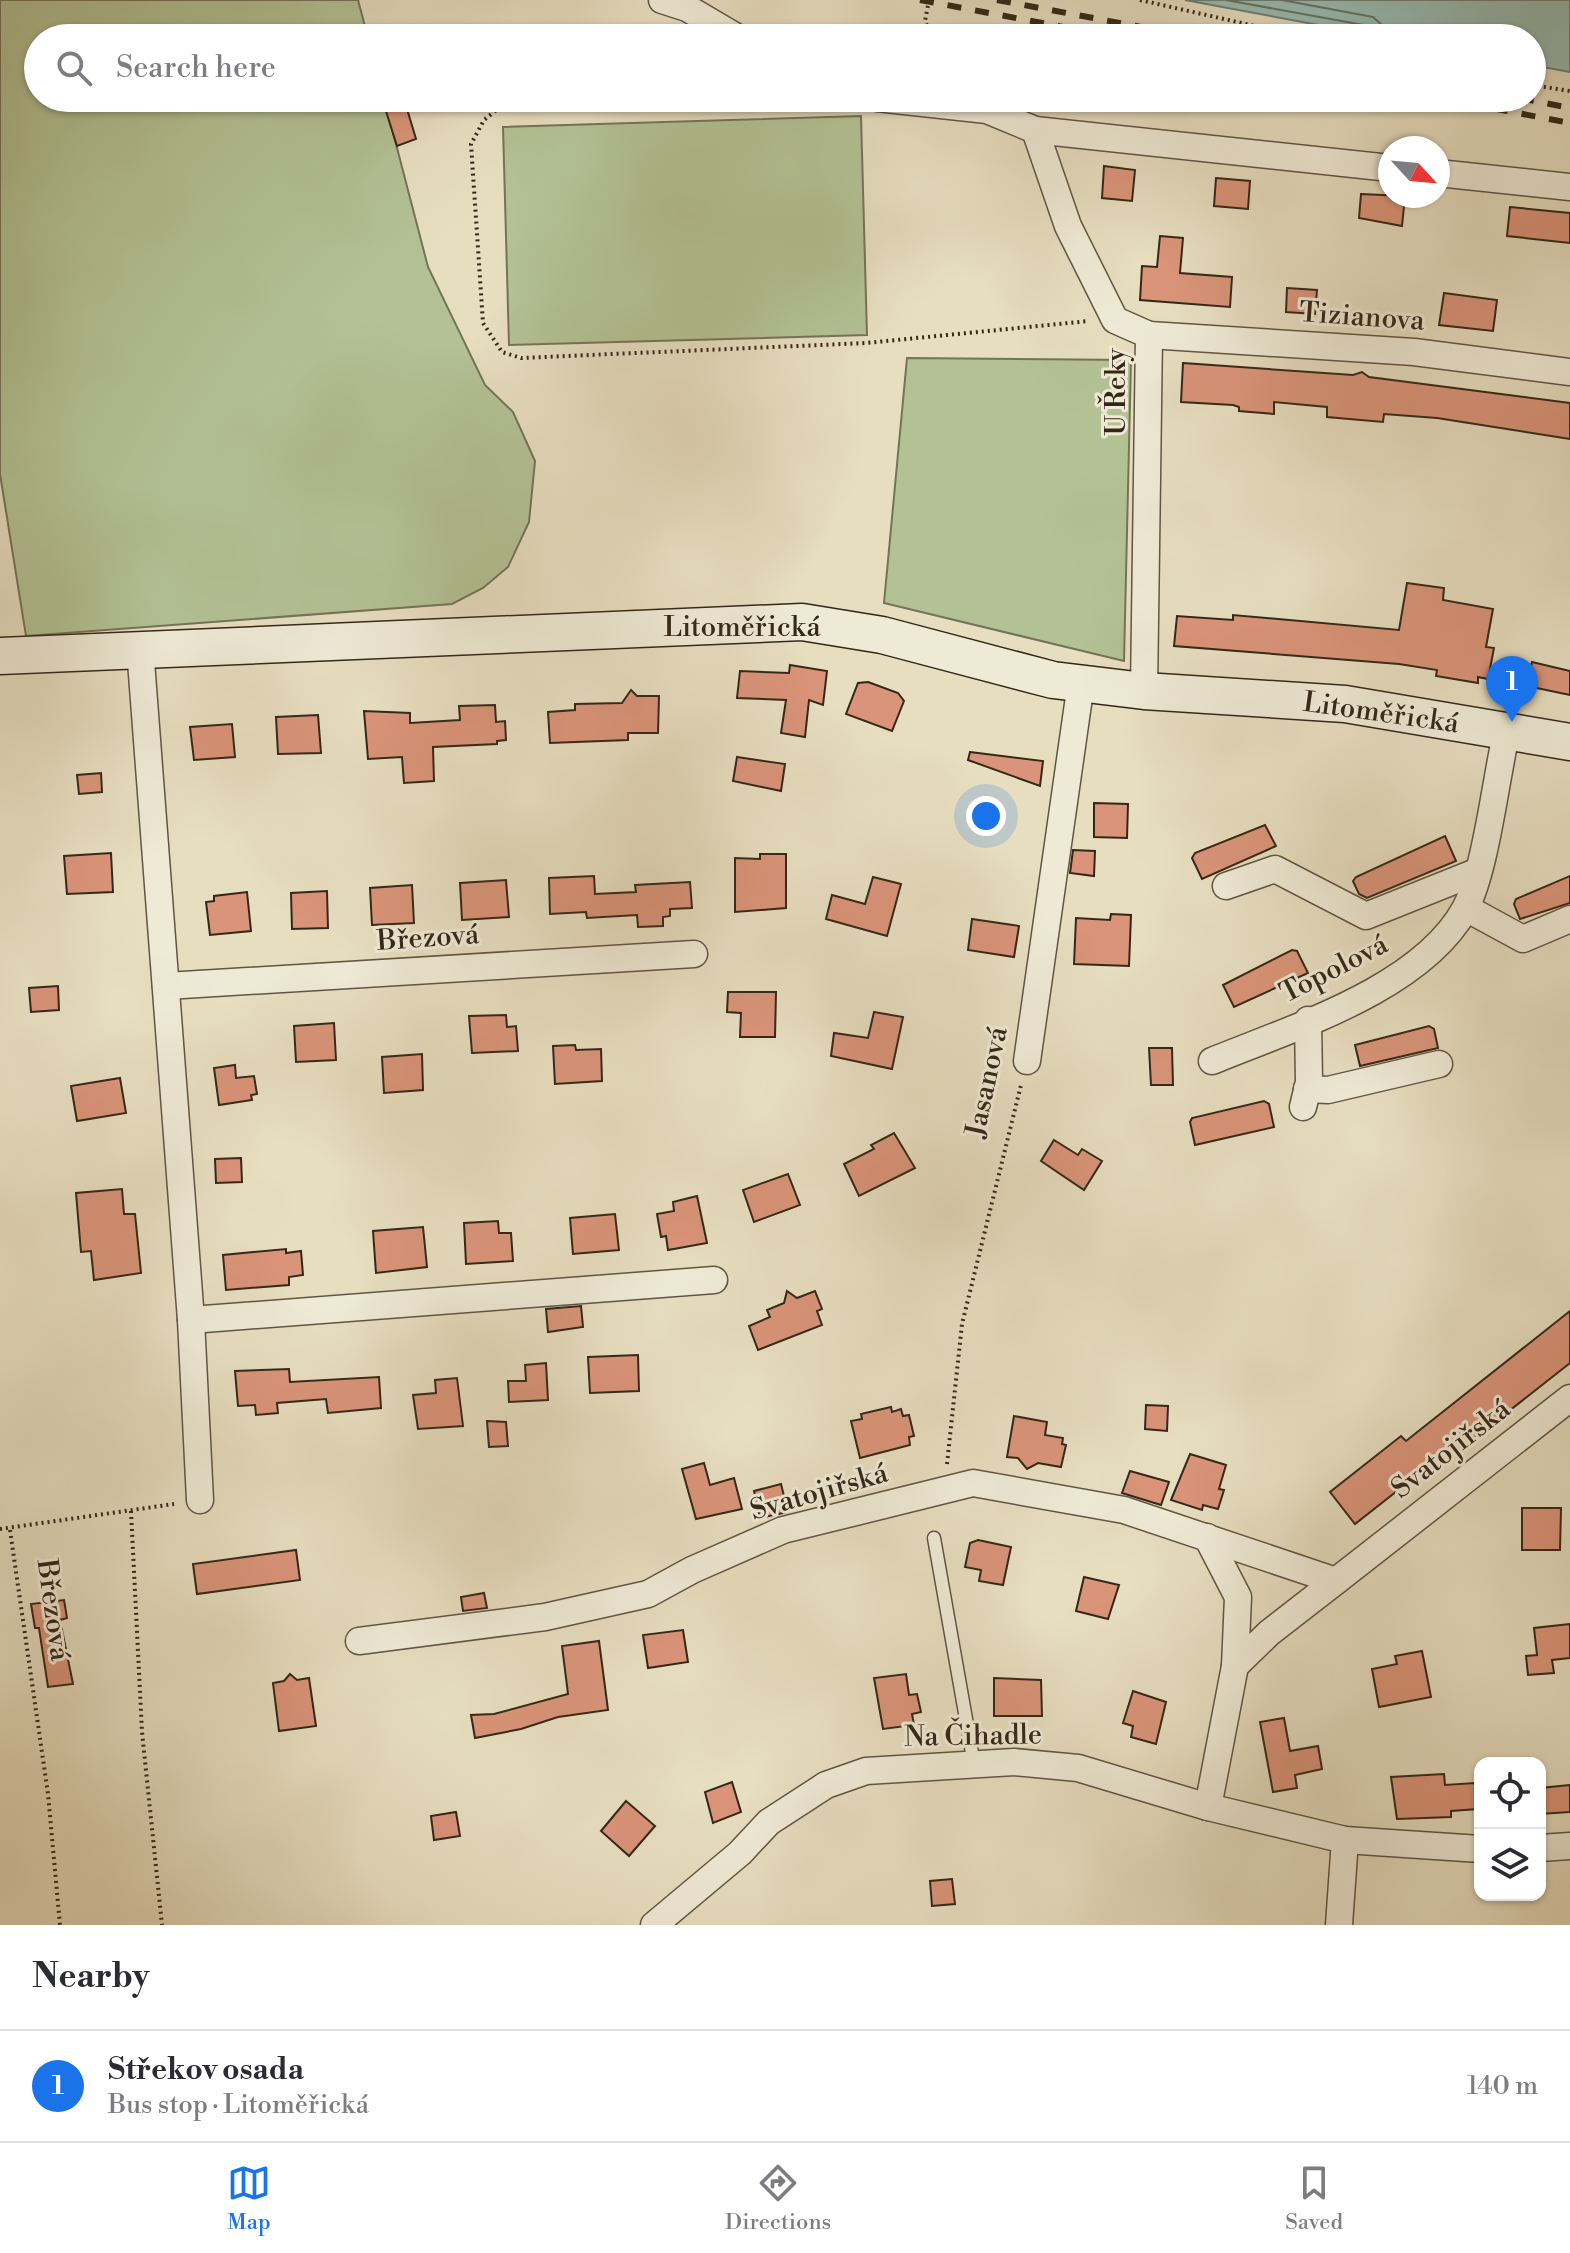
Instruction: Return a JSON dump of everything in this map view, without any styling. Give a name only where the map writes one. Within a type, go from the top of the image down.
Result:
[{"type":"main road","name":"Litoměřická","points":[[0,656],[802,622],[882,635],[1053,680],[1144,691],[1345,704],[1570,742]]},
{"type":"street","points":[[662,0],[687,8],[714,24]]},
{"type":"street","points":[[992,112],[1035,130],[1378,167]]},
{"type":"street","name":"U Řeky","points":[[1035,130],[1068,226],[1115,320],[1149,335],[1144,691]]},
{"type":"street","points":[[1450,174],[1570,187]]},
{"type":"street","name":"Tizianova","points":[[1149,335],[1414,352],[1570,372]]},
{"type":"street","points":[[140,648],[191,1320],[200,1500]]},
{"type":"street","name":"Jasanová","points":[[1027,1061],[1081,683]]},
{"type":"street","name":"Topolová","points":[[1212,1061],[1394,980],[1439,946],[1466,908],[1507,730]]},
{"type":"street","name":"Topolová","points":[[1226,886],[1275,869],[1366,916],[1476,872]]},
{"type":"street","points":[[1466,908],[1523,939],[1570,919]]},
{"type":"street","name":"Březová","points":[[166,986],[694,954]]},
{"type":"street","points":[[1308,1020],[1305,1098],[1439,1064]]},
{"type":"street","points":[[191,1320],[714,1280]]},
{"type":"street","name":"Svatojiřská","points":[[1235,1666],[1269,1633],[1570,1398]]},
{"type":"street","name":"Svatojiřská","points":[[359,1641],[545,1617],[648,1594],[783,1530],[973,1483],[1124,1510],[1336,1581]]},
{"type":"street","points":[[1207,1537],[1238,1597],[1235,1666],[1208,1807]]},
{"type":"street","name":"Na Čihadle","points":[[654,1925],[740,1853],[769,1822],[826,1785],[866,1771],[1014,1762],[1078,1768],[1208,1807],[1345,1840],[1474,1849]]},
{"type":"street","points":[[1339,1925],[1345,1840]]},
{"type":"street","points":[[1546,1848],[1570,1846]]},
{"type":"lane","points":[[934,1538],[974,1764]]},
{"type":"path","points":[[926,24],[929,0]]},
{"type":"path","points":[[1140,0],[1246,24]]},
{"type":"path","points":[[1546,87],[1570,91]]},
{"type":"path","points":[[494,112],[484,120],[471,144],[483,323],[502,352],[521,358],[866,343],[1051,323],[1115,320]]},
{"type":"path","name":"Jasanová","points":[[944,1490],[962,1324],[1027,1061]]},
{"type":"path","name":"Březová","points":[[60,1925],[48,1794],[10,1530],[200,1500]]},
{"type":"path","points":[[131,1511],[142,1732],[162,1925]]},
{"type":"path","points":[[0,1529],[10,1530]]},
{"type":"green space","points":[[0,0],[358,0],[364,24],[24,24],[24,112],[388,112],[428,267],[485,385],[513,412],[535,461],[529,522],[508,567],[483,588],[452,604],[26,636],[0,474]]},
{"type":"green space","points":[[861,116],[867,335],[509,345],[503,127]]},
{"type":"green space","points":[[907,358],[1131,360],[1124,661],[884,603]]},
{"type":"water","points":[[1185,0],[1570,0],[1570,72],[1546,68],[1546,24],[1313,24]]},
{"type":"building","points":[[386,112],[408,112],[416,139],[397,146]]},
{"type":"building","points":[[1104,166],[1135,170],[1132,201],[1102,198]]},
{"type":"building","points":[[1216,178],[1250,181],[1248,209],[1214,206]]},
{"type":"building","points":[[1361,194],[1378,195],[1378,208],[1404,208],[1402,226],[1359,218]]},
{"type":"building","points":[[1510,207],[1570,213],[1570,243],[1507,236]]},
{"type":"building","points":[[1160,236],[1183,238],[1180,273],[1232,277],[1230,307],[1140,300],[1142,266],[1157,267]]},
{"type":"building","points":[[1287,288],[1317,290],[1315,314],[1286,312]]},
{"type":"building","points":[[1444,293],[1497,300],[1493,331],[1439,325]]},
{"type":"building","points":[[1183,363],[1353,375],[1362,372],[1369,377],[1570,403],[1570,439],[1437,418],[1384,414],[1383,422],[1327,417],[1327,407],[1274,402],[1274,414],[1239,411],[1239,407],[1233,405],[1181,402]]},
{"type":"building","points":[[1407,583],[1444,588],[1443,600],[1493,609],[1486,647],[1494,648],[1488,679],[1478,677],[1478,683],[1436,676],[1437,670],[1399,664],[1174,646],[1177,616],[1233,620],[1233,615],[1399,630]]},
{"type":"building","points":[[1532,662],[1570,671],[1570,695],[1527,686]]},
{"type":"building","points":[[790,665],[827,671],[823,705],[809,700],[805,737],[781,733],[786,700],[737,698],[740,671],[789,673]]},
{"type":"building","points":[[868,682],[898,693],[904,701],[892,731],[846,714],[858,683]]},
{"type":"building","points":[[631,690],[637,696],[659,696],[658,733],[628,733],[628,740],[550,743],[548,712],[575,710],[575,704],[622,703]]},
{"type":"building","points":[[495,705],[496,722],[505,721],[506,740],[497,741],[497,744],[433,747],[434,781],[404,783],[402,757],[368,759],[364,711],[410,713],[410,723],[460,720],[459,706]]},
{"type":"building","points":[[318,715],[321,753],[278,754],[276,717]]},
{"type":"building","points":[[232,724],[235,757],[194,760],[190,727]]},
{"type":"building","points":[[970,752],[1043,761],[1040,786],[968,760]]},
{"type":"building","points":[[737,757],[785,764],[781,791],[733,781]]},
{"type":"building","points":[[101,773],[102,792],[79,794],[77,775]]},
{"type":"building","points":[[1094,803],[1128,804],[1127,838],[1094,837]]},
{"type":"building","points":[[1265,825],[1276,846],[1202,879],[1192,858],[1195,853]]},
{"type":"building","points":[[1445,836],[1456,861],[1367,898],[1359,894],[1353,881],[1356,877]]},
{"type":"building","points":[[1073,850],[1095,851],[1094,876],[1070,873]]},
{"type":"building","points":[[111,853],[113,892],[67,894],[64,856]]},
{"type":"building","points":[[760,854],[786,854],[786,908],[735,912],[735,858],[760,859]]},
{"type":"building","points":[[594,876],[595,894],[636,892],[635,885],[690,882],[692,908],[670,909],[670,916],[663,917],[663,926],[638,927],[637,915],[587,918],[586,912],[550,914],[549,878]]},
{"type":"building","points":[[1570,876],[1570,903],[1520,919],[1514,904],[1516,899]]},
{"type":"building","points":[[873,877],[901,884],[887,936],[826,919],[832,895],[865,904]]},
{"type":"building","points":[[506,880],[509,917],[462,920],[460,883]]},
{"type":"building","points":[[412,885],[414,923],[372,925],[370,888]]},
{"type":"building","points":[[327,891],[328,928],[292,929],[291,893]]},
{"type":"building","points":[[247,892],[251,931],[210,935],[206,902],[214,901],[214,896]]},
{"type":"building","points":[[1111,914],[1131,915],[1129,966],[1074,964],[1076,918],[1110,920]]},
{"type":"building","points":[[972,919],[1019,926],[1014,957],[968,950]]},
{"type":"building","points":[[1292,950],[1297,951],[1308,973],[1234,1007],[1223,985]]},
{"type":"building","points":[[58,986],[59,1010],[31,1012],[29,988]]},
{"type":"building","points":[[728,992],[776,992],[775,1037],[740,1037],[741,1013],[727,1012]]},
{"type":"building","points":[[874,1012],[903,1017],[892,1069],[831,1056],[834,1033],[868,1038]]},
{"type":"building","points":[[506,1015],[507,1027],[516,1026],[518,1051],[472,1053],[469,1016]]},
{"type":"building","points":[[334,1023],[336,1060],[296,1062],[294,1026]]},
{"type":"building","points":[[1429,1026],[1434,1029],[1438,1048],[1360,1066],[1355,1045]]},
{"type":"building","points":[[575,1045],[576,1050],[601,1049],[602,1081],[555,1084],[553,1046]]},
{"type":"building","points":[[1149,1048],[1172,1048],[1173,1085],[1151,1085]]},
{"type":"building","points":[[422,1054],[423,1090],[384,1093],[382,1057]]},
{"type":"building","points":[[235,1065],[236,1078],[254,1076],[257,1094],[251,1095],[252,1100],[219,1105],[214,1068]]},
{"type":"building","points":[[120,1078],[126,1113],[77,1121],[71,1086]]},
{"type":"building","points":[[1264,1101],[1269,1104],[1274,1127],[1195,1145],[1190,1122],[1192,1118]]},
{"type":"building","points":[[894,1133],[915,1168],[859,1196],[844,1164],[874,1149],[871,1145]]},
{"type":"building","points":[[1054,1140],[1078,1155],[1082,1149],[1102,1161],[1084,1190],[1041,1161]]},
{"type":"building","points":[[241,1158],[242,1182],[216,1183],[215,1159]]},
{"type":"building","points":[[788,1174],[800,1205],[754,1222],[743,1190]]},
{"type":"building","points":[[122,1189],[124,1214],[135,1214],[141,1273],[94,1280],[91,1251],[81,1252],[76,1193]]},
{"type":"building","points":[[697,1196],[707,1243],[668,1250],[666,1236],[661,1237],[657,1214],[674,1211],[673,1202]]},
{"type":"building","points":[[615,1214],[619,1250],[573,1254],[570,1218]]},
{"type":"building","points":[[498,1221],[499,1233],[511,1233],[513,1261],[466,1264],[464,1223]]},
{"type":"building","points":[[423,1227],[427,1267],[376,1273],[373,1231]]},
{"type":"building","points":[[286,1249],[286,1253],[301,1251],[303,1275],[289,1277],[289,1285],[226,1290],[223,1255]]},
{"type":"building","points":[[787,1291],[797,1298],[815,1291],[822,1309],[817,1311],[822,1325],[758,1350],[749,1326],[770,1317],[767,1310],[784,1303]]},
{"type":"building","points":[[581,1306],[583,1327],[548,1332],[546,1309]]},
{"type":"building","points":[[1570,1311],[1570,1363],[1429,1474],[1425,1469],[1355,1524],[1330,1492],[1401,1436],[1406,1441]]},
{"type":"building","points":[[638,1355],[639,1391],[590,1393],[588,1357]]},
{"type":"building","points":[[546,1363],[548,1400],[509,1402],[508,1381],[526,1381],[525,1365]]},
{"type":"building","points":[[289,1369],[290,1382],[379,1377],[381,1408],[328,1413],[326,1399],[277,1403],[278,1413],[256,1415],[255,1405],[238,1406],[235,1371]]},
{"type":"building","points":[[457,1378],[463,1426],[418,1429],[413,1395],[436,1393],[435,1380]]},
{"type":"building","points":[[1146,1405],[1168,1406],[1167,1431],[1145,1429]]},
{"type":"building","points":[[891,1407],[892,1412],[901,1409],[903,1416],[909,1415],[914,1436],[909,1437],[910,1445],[860,1458],[851,1421],[862,1419],[861,1414]]},
{"type":"building","points":[[1014,1416],[1047,1422],[1045,1435],[1063,1438],[1062,1444],[1066,1445],[1061,1467],[1038,1463],[1027,1469],[1018,1458],[1007,1457]]},
{"type":"building","points":[[487,1421],[506,1422],[508,1446],[489,1447]]},
{"type":"building","points":[[1190,1454],[1226,1465],[1219,1489],[1224,1490],[1218,1509],[1203,1505],[1202,1510],[1171,1500]]},
{"type":"building","points":[[704,1463],[710,1485],[734,1478],[742,1509],[696,1519],[682,1469]]},
{"type":"building","points":[[1130,1471],[1169,1482],[1161,1505],[1122,1493]]},
{"type":"building","points":[[781,1484],[788,1512],[760,1518],[754,1491]]},
{"type":"building","points":[[1522,1508],[1561,1508],[1560,1550],[1522,1550]]},
{"type":"building","points":[[978,1540],[1011,1547],[1003,1585],[979,1581],[981,1570],[965,1567],[970,1543]]},
{"type":"building","points":[[296,1550],[300,1580],[197,1594],[193,1564]]},
{"type":"building","points":[[1084,1577],[1119,1585],[1108,1619],[1076,1611]]},
{"type":"building","points":[[484,1593],[487,1608],[463,1611],[461,1597]]},
{"type":"building","points":[[64,1600],[67,1618],[60,1620],[73,1684],[48,1687],[39,1628],[35,1628],[31,1604]]},
{"type":"building","points":[[1570,1624],[1570,1658],[1552,1660],[1554,1673],[1528,1675],[1526,1656],[1537,1655],[1534,1628]]},
{"type":"building","points":[[683,1630],[688,1662],[648,1668],[643,1635]]},
{"type":"building","points":[[599,1641],[608,1710],[558,1717],[521,1729],[475,1738],[471,1715],[494,1714],[568,1694],[562,1646]]},
{"type":"building","points":[[1422,1651],[1431,1697],[1379,1707],[1372,1669],[1397,1664],[1395,1656]]},
{"type":"building","points":[[290,1674],[297,1680],[309,1678],[316,1726],[279,1731],[273,1683],[284,1681]]},
{"type":"building","points":[[906,1674],[909,1695],[917,1694],[921,1712],[912,1714],[914,1725],[883,1729],[874,1678]]},
{"type":"building","points":[[994,1678],[1041,1680],[1042,1716],[994,1716]]},
{"type":"building","points":[[1133,1691],[1166,1702],[1156,1744],[1131,1737],[1133,1726],[1123,1723]]},
{"type":"building","points":[[1284,1718],[1290,1751],[1318,1746],[1322,1769],[1295,1775],[1297,1788],[1273,1792],[1260,1722]]},
{"type":"building","points":[[1444,1774],[1445,1785],[1474,1783],[1474,1809],[1451,1811],[1451,1817],[1397,1819],[1391,1777]]},
{"type":"building","points":[[732,1782],[741,1812],[713,1823],[705,1792]]},
{"type":"building","points":[[1570,1785],[1570,1812],[1546,1814],[1546,1787]]},
{"type":"building","points":[[626,1801],[655,1826],[629,1856],[601,1831]]},
{"type":"building","points":[[456,1812],[460,1836],[434,1840],[431,1816]]},
{"type":"building","points":[[952,1879],[955,1904],[932,1906],[930,1881]]},
{"type":"railway","points":[[920,0],[1048,24]]},
{"type":"railway","points":[[997,0],[1125,24]]},
{"type":"railway","points":[[1546,103],[1570,108]]},
{"type":"railway","points":[[1512,112],[1570,123]]},
{"type":"place","name":"Střekov osada","points":[[1512,722]]}]
